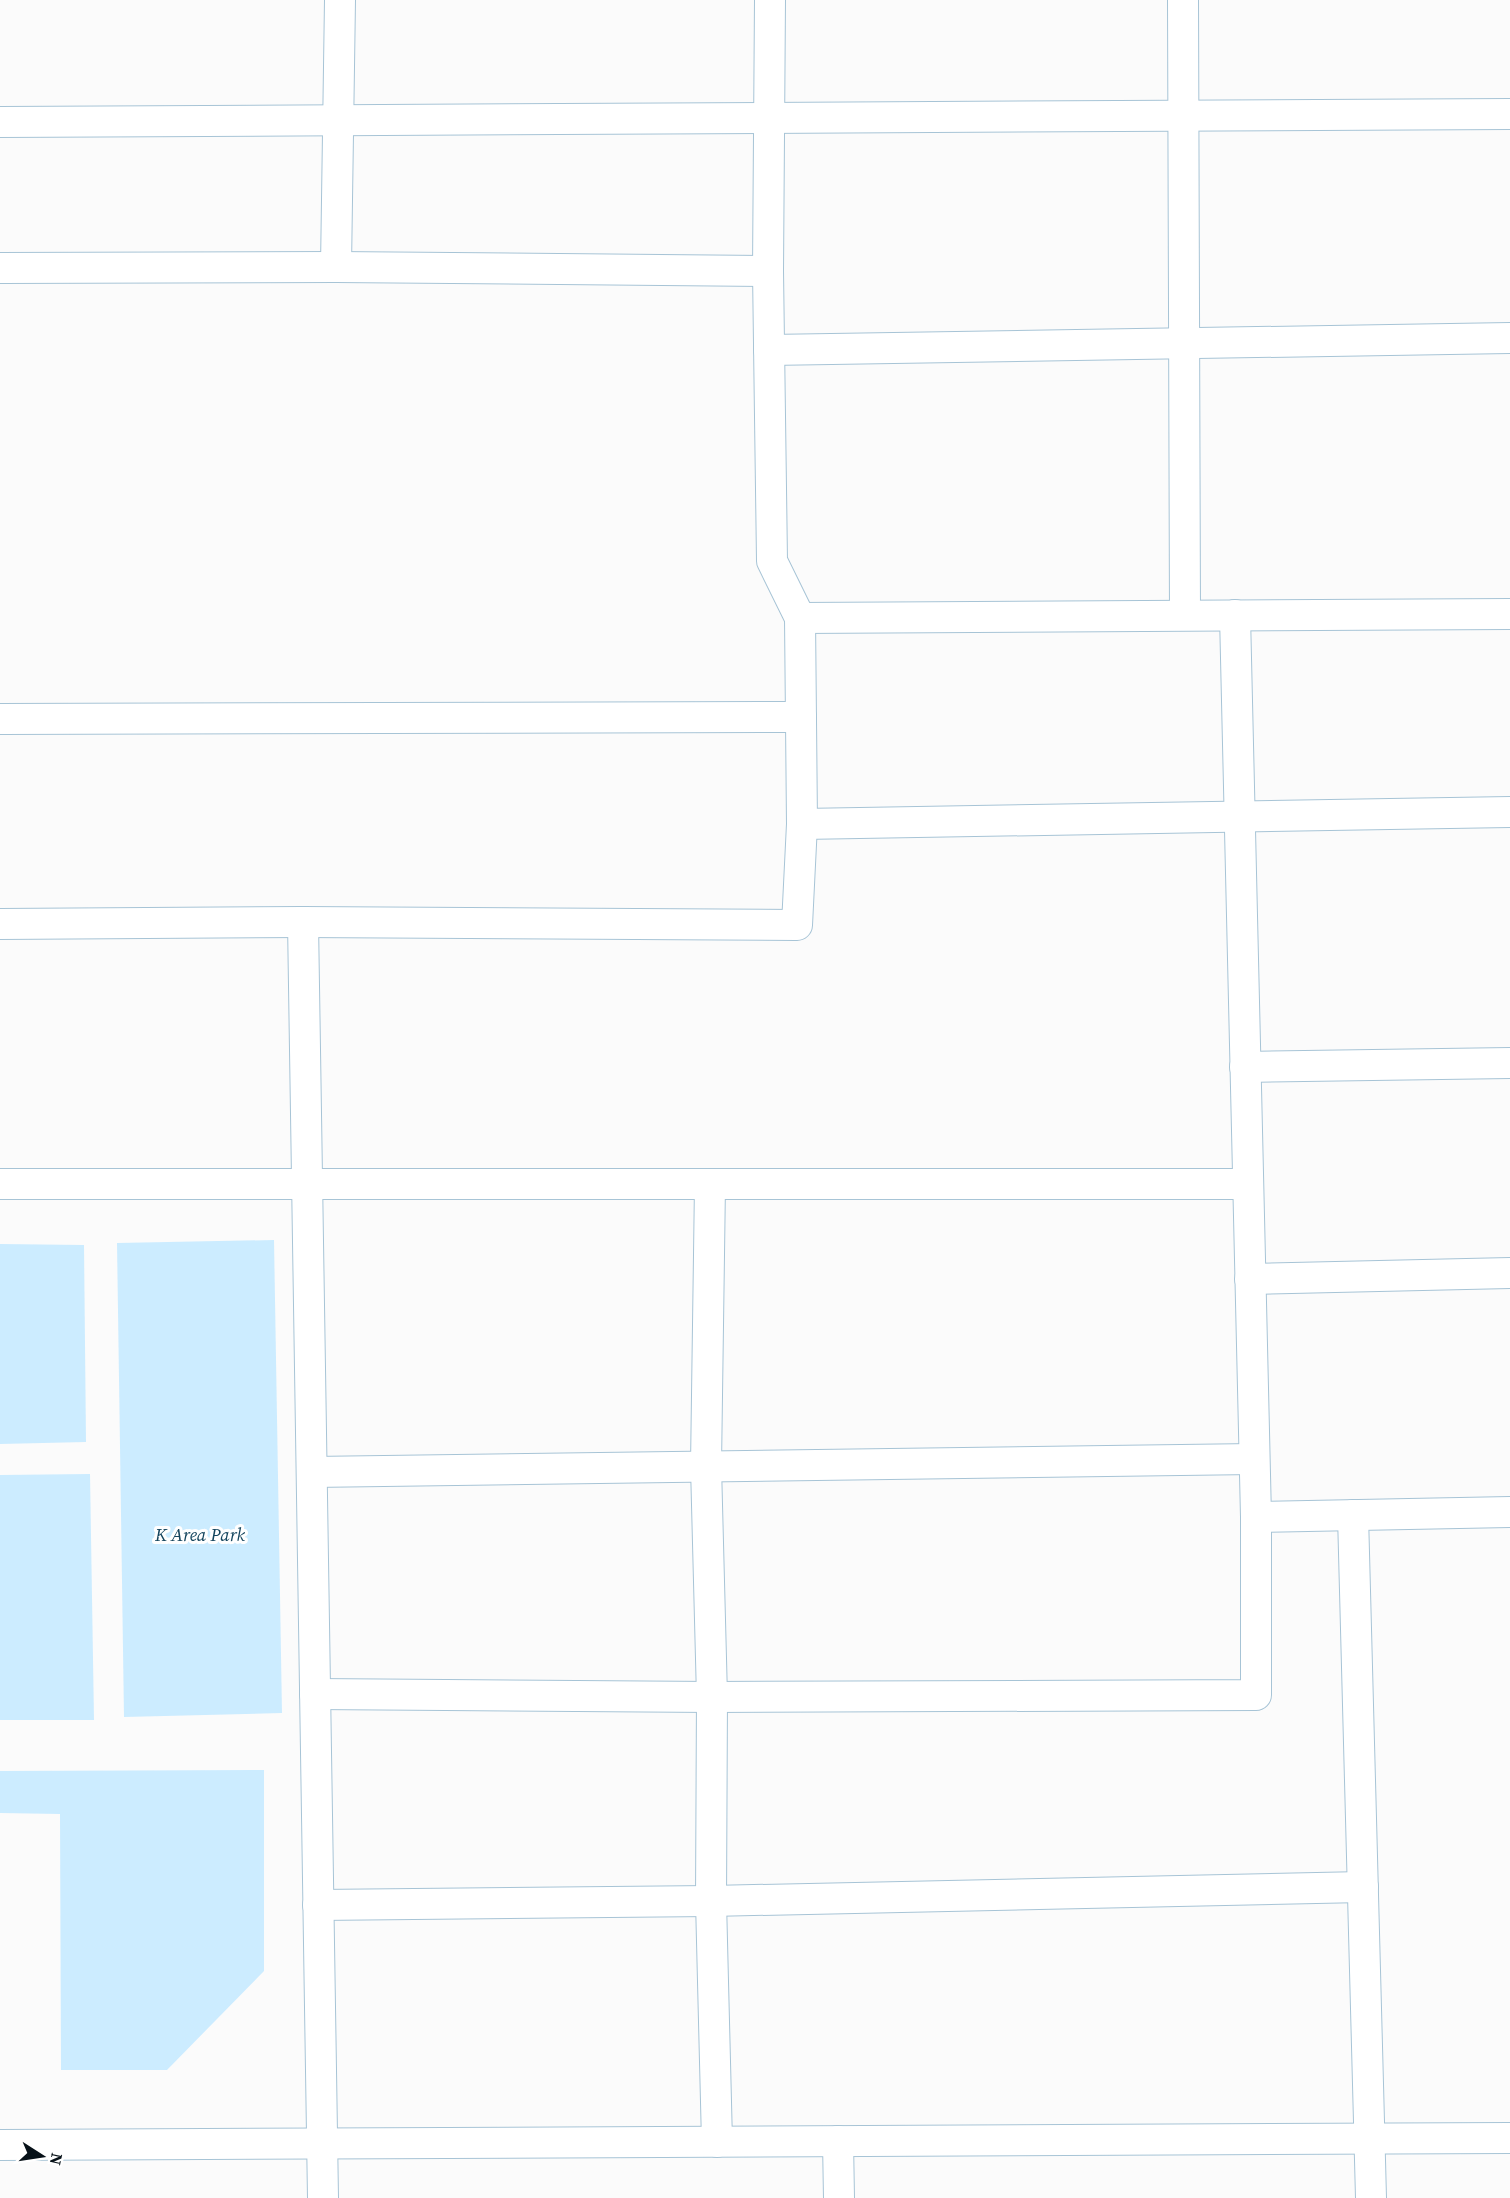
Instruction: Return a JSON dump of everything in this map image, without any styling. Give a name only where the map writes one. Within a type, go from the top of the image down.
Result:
[{"type":"street","points":[[336,267],[340,0]]},
{"type":"street","points":[[0,924],[303,922],[797,925],[802,824],[800,618],[772,561],[768,272],[770,0]]},
{"type":"street","points":[[1183,0],[1185,615]]},
{"type":"street","points":[[0,122],[1510,114]]},
{"type":"street","points":[[0,268],[336,267],[768,272]]},
{"type":"street","points":[[769,350],[1510,338]]},
{"type":"street","points":[[800,618],[1510,614]]},
{"type":"street","points":[[315,1694],[712,1697],[1256,1695],[1256,1517],[1235,615]]},
{"type":"street","points":[[0,719],[801,717]]},
{"type":"street","points":[[802,824],[1510,812]]},
{"type":"street","points":[[303,922],[323,2198]]},
{"type":"street","points":[[1245,1067],[1510,1063]]},
{"type":"street","points":[[0,1184],[1248,1184]]},
{"type":"street","points":[[710,1184],[706,1466],[712,1697],[711,1900],[717,2142]]},
{"type":"street","points":[[1250,1279],[1510,1273]]},
{"type":"street","points":[[312,1472],[1254,1459]]},
{"type":"street","points":[[1256,1517],[1510,1512]]},
{"type":"street","points":[[1353,1515],[1371,2198]]},
{"type":"street","points":[[318,1905],[1363,1887]]},
{"type":"street","points":[[0,2145],[1510,2138]]},
{"type":"street","points":[[838,2141],[839,2198]]},
{"type":"green space","name":"K Area Park","points":[[274,1240],[282,1713],[124,1717],[117,1243]]},
{"type":"green space","points":[[0,1244],[84,1245],[86,1442],[0,1444]]},
{"type":"green space","points":[[90,1474],[94,1720],[0,1720],[0,1475]]},
{"type":"green space","points":[[264,1770],[264,1971],[167,2070],[61,2070],[60,1814],[0,1813],[0,1771]]}]
